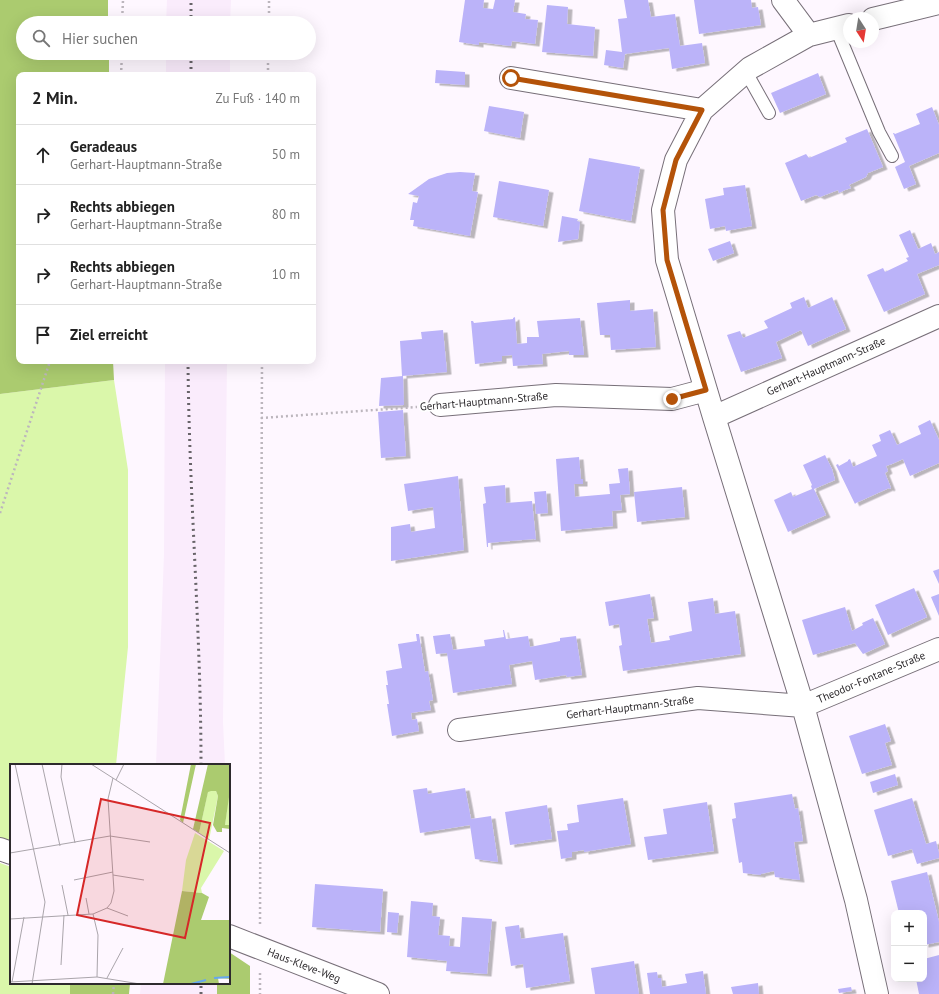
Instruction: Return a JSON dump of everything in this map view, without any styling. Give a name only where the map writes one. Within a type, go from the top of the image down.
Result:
[{"type":"street","points":[[783,0],[809,35]]},
{"type":"street","points":[[879,18],[939,3]]},
{"type":"street","points":[[843,27],[809,35],[746,72],[702,110],[676,160],[663,210],[667,260],[803,706],[856,900],[877,994]]},
{"type":"street","points":[[511,78],[702,110]]},
{"type":"street","name":"Gerhart-Hauptmann-Straße","points":[[714,417],[939,316]]},
{"type":"street","name":"Gerhart-Hauptmann-Straße","points":[[440,405],[556,395],[672,399],[706,390]]},
{"type":"street","name":"Theodor-Fontane-Straße","points":[[803,706],[939,649]]},
{"type":"street","name":"Gerhart-Hauptmann-Straße","points":[[459,730],[698,698],[803,706]]},
{"type":"street","points":[[0,849],[10,853]]},
{"type":"street","name":"Haus-Kleve-Weg","points":[[230,936],[378,994]]},
{"type":"lane","points":[[850,48],[879,132],[892,156]]},
{"type":"lane","points":[[746,72],[769,113]]},
{"type":"path","points":[[122,16],[123,0]]},
{"type":"path","points":[[269,0],[269,16]]},
{"type":"path","points":[[121,72],[122,60]]},
{"type":"path","points":[[268,60],[268,72]]},
{"type":"path","points":[[0,513],[49,364]]},
{"type":"path","points":[[260,947],[262,364]]},
{"type":"path","name":"Gerhart-Hauptmann-Straße","points":[[261,418],[440,405]]},
{"type":"path","points":[[113,994],[114,984]]},
{"type":"shaded area","points":[[167,0],[231,0],[230,16],[166,16]]},
{"type":"shaded area","points":[[166,60],[230,60],[230,72],[166,72]]},
{"type":"shaded area","points":[[165,364],[227,364],[223,722],[225,764],[156,764],[164,554]]},
{"type":"shaded area","points":[[141,984],[217,984],[217,994],[140,994]]},
{"type":"green space","points":[[0,0],[108,0],[108,16],[16,16],[16,60],[109,60],[109,72],[16,72],[16,364],[113,364],[114,380],[0,394]]},
{"type":"green space","points":[[114,380],[128,470],[128,647],[116,764],[10,764],[10,843],[0,839],[0,394]]},
{"type":"green space","points":[[0,863],[10,867],[10,984],[70,984],[70,994],[0,994]]},
{"type":"green space","points":[[230,953],[250,966],[250,994],[217,994],[217,984],[230,984]]},
{"type":"green space","points":[[70,984],[130,984],[129,994],[70,994]]},
{"type":"building","points":[[465,0],[484,0],[483,8],[493,9],[495,0],[515,0],[513,12],[526,14],[525,19],[538,20],[535,44],[512,41],[511,46],[479,42],[479,45],[459,42]]},
{"type":"building","points":[[624,0],[648,0],[651,17],[675,14],[680,46],[702,43],[705,63],[672,69],[669,48],[625,54],[623,68],[604,65],[606,50],[622,52],[618,19],[627,18]]},
{"type":"building","points":[[694,0],[751,0],[752,8],[758,7],[761,25],[699,34]]},
{"type":"building","points":[[547,5],[568,7],[567,24],[595,27],[593,56],[542,52]]},
{"type":"building","points":[[436,70],[465,72],[465,85],[435,83]]},
{"type":"building","points":[[818,73],[826,94],[780,113],[771,93]]},
{"type":"building","points":[[489,106],[524,112],[520,138],[484,131]]},
{"type":"building","points":[[932,107],[939,125],[939,153],[909,166],[916,184],[904,189],[895,167],[905,162],[893,133],[895,134],[920,124],[916,114]]},
{"type":"building","points":[[867,129],[883,167],[868,173],[866,177],[849,185],[851,188],[839,193],[838,190],[820,197],[816,195],[801,201],[785,163],[806,154],[809,158],[847,142],[845,138]]},
{"type":"building","points":[[589,158],[640,167],[631,221],[579,211]]},
{"type":"building","points":[[447,173],[475,173],[472,191],[478,192],[470,236],[413,226],[414,220],[410,220],[413,202],[417,203],[419,196],[408,194],[429,179]]},
{"type":"building","points":[[499,181],[549,190],[543,226],[493,217]]},
{"type":"building","points":[[745,185],[752,226],[726,231],[725,226],[710,229],[705,199],[724,195],[723,188]]},
{"type":"building","points":[[562,216],[578,219],[577,221],[580,222],[578,239],[558,242]]},
{"type":"building","points":[[910,230],[918,249],[931,243],[935,254],[939,252],[939,265],[917,274],[925,294],[884,312],[867,275],[883,268],[885,272],[908,261],[906,258],[909,257],[899,235]]},
{"type":"building","points":[[730,241],[734,253],[713,261],[708,249]]},
{"type":"building","points":[[804,297],[808,308],[832,297],[846,329],[808,346],[801,330],[776,342],[782,358],[741,372],[727,335],[740,331],[743,338],[768,328],[764,321],[792,308],[790,303]]},
{"type":"building","points":[[630,300],[630,311],[653,309],[656,347],[611,350],[610,335],[600,335],[597,303]]},
{"type":"building","points":[[515,317],[517,344],[527,343],[527,337],[539,337],[537,321],[580,318],[584,355],[569,355],[569,351],[542,354],[543,364],[513,366],[512,355],[502,356],[502,361],[475,364],[471,321],[474,323],[513,319]]},
{"type":"building","points":[[443,330],[447,372],[402,376],[400,341],[422,339],[421,332]]},
{"type":"building","points":[[403,376],[404,405],[379,406],[381,378]]},
{"type":"building","points":[[403,410],[406,456],[381,458],[378,412]]},
{"type":"building","points":[[930,420],[939,440],[939,463],[910,476],[903,459],[886,466],[888,471],[885,473],[891,488],[855,504],[836,465],[838,464],[839,466],[850,459],[853,467],[877,456],[872,445],[881,441],[879,435],[890,430],[897,445],[921,434],[918,426]]},
{"type":"building","points":[[825,455],[832,469],[835,480],[814,489],[826,515],[788,532],[774,500],[791,492],[793,497],[812,489],[812,485],[803,465]]},
{"type":"building","points":[[579,457],[581,479],[583,479],[583,484],[574,484],[575,497],[610,494],[609,484],[620,483],[618,469],[628,468],[630,494],[620,495],[622,510],[612,511],[613,526],[561,531],[556,459]]},
{"type":"building","points":[[458,476],[464,550],[391,561],[391,527],[410,524],[411,532],[435,528],[433,507],[408,511],[404,484]]},
{"type":"building","points":[[505,485],[506,503],[532,501],[536,540],[488,543],[487,547],[483,504],[486,503],[484,487]]},
{"type":"building","points":[[682,487],[685,517],[637,522],[634,492]]},
{"type":"building","points":[[546,491],[548,513],[536,514],[534,492]]},
{"type":"building","points":[[939,569],[939,584],[933,571]]},
{"type":"building","points":[[914,588],[927,617],[888,635],[875,605]]},
{"type":"building","points":[[650,594],[654,618],[647,619],[651,643],[670,640],[669,636],[692,631],[688,602],[713,598],[715,614],[735,611],[741,654],[623,671],[619,646],[622,645],[619,624],[609,626],[605,602]]},
{"type":"building","points":[[939,594],[939,616],[931,597]]},
{"type":"building","points":[[845,607],[852,631],[863,625],[862,623],[873,618],[885,644],[863,654],[855,643],[813,655],[802,620]]},
{"type":"building","points":[[503,630],[506,639],[528,636],[530,647],[560,641],[560,638],[576,636],[582,675],[567,677],[566,675],[535,680],[532,661],[509,665],[512,684],[453,693],[447,653],[436,654],[433,636],[450,634],[453,650],[485,646],[484,640],[504,637]]},
{"type":"building","points":[[416,634],[419,634],[425,672],[428,671],[433,700],[429,701],[431,710],[411,713],[412,720],[417,719],[419,731],[392,736],[387,704],[389,704],[386,685],[388,685],[386,671],[402,668],[398,644],[417,641]]},
{"type":"building","points":[[885,724],[891,741],[885,743],[892,765],[862,774],[849,736]]},
{"type":"building","points":[[895,774],[898,785],[873,793],[870,782]]},
{"type":"building","points":[[427,788],[428,794],[465,788],[471,819],[491,816],[498,862],[475,859],[470,825],[420,833],[413,790]]},
{"type":"building","points":[[792,794],[795,809],[798,808],[803,841],[794,842],[800,880],[775,877],[774,871],[761,875],[743,873],[742,862],[739,863],[732,819],[736,818],[734,803]]},
{"type":"building","points":[[623,798],[631,844],[584,852],[584,850],[572,852],[572,857],[561,859],[557,831],[568,830],[567,824],[579,822],[577,805]]},
{"type":"building","points":[[912,798],[926,844],[936,841],[939,853],[939,858],[917,864],[912,849],[888,856],[874,810]]},
{"type":"building","points":[[707,802],[714,851],[648,860],[644,837],[667,834],[663,809]]},
{"type":"building","points":[[547,805],[552,839],[510,845],[505,812]]},
{"type":"building","points":[[927,872],[939,922],[939,942],[927,944],[927,910],[898,910],[891,881]]},
{"type":"building","points":[[315,884],[383,889],[380,932],[312,927]]},
{"type":"building","points":[[411,901],[433,903],[432,916],[440,917],[438,935],[450,936],[449,946],[460,947],[462,917],[492,919],[487,974],[446,971],[447,961],[407,957]]},
{"type":"building","points":[[388,912],[399,913],[397,933],[387,932]]},
{"type":"building","points":[[519,925],[521,939],[563,933],[570,981],[526,988],[523,964],[511,966],[505,927]]},
{"type":"building","points":[[939,955],[939,994],[919,994],[917,982],[927,982],[927,958]]},
{"type":"building","points":[[634,961],[639,994],[595,994],[591,968]]},
{"type":"building","points":[[703,971],[706,994],[650,994],[647,973],[657,972],[658,978],[661,978],[662,987],[687,983],[685,974]]},
{"type":"building","points":[[758,983],[759,994],[733,994],[731,987]]},
{"type":"building","points":[[851,987],[852,991],[839,993],[838,989]]},
{"type":"railway","points":[[191,0],[191,16]]},
{"type":"railway","points":[[191,60],[191,72]]},
{"type":"railway","points":[[188,364],[190,462],[199,664],[201,764]]},
{"type":"railway","points":[[201,984],[201,994]]},
{"type":"route","points":[[511,78],[702,110],[676,160],[663,210],[667,260],[706,390],[672,399]]}]
